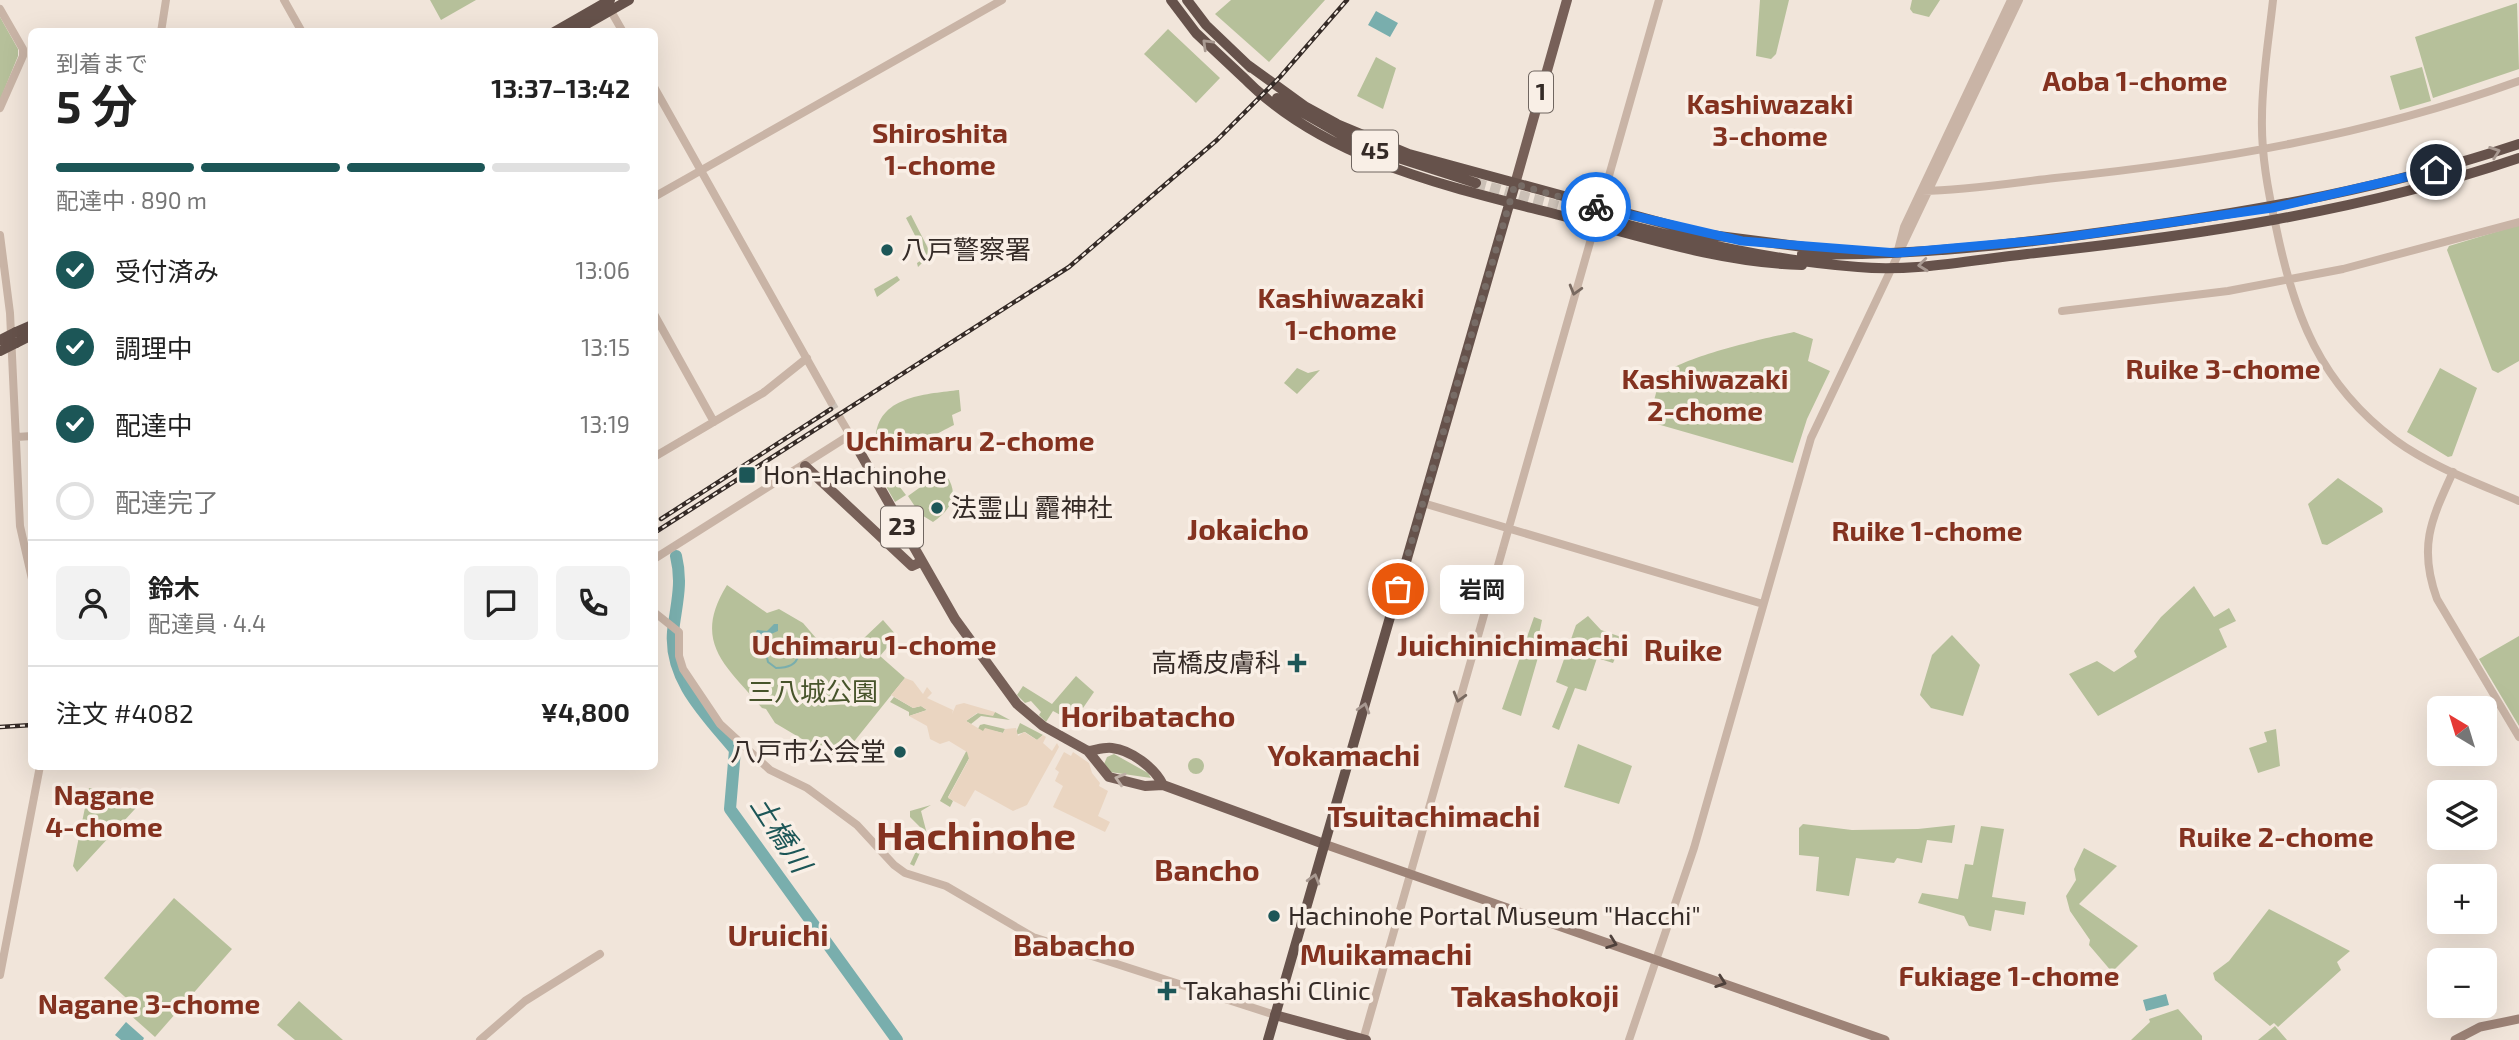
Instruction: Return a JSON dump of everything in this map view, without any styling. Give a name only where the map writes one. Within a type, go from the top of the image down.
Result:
[{"type":"highway","points":[[561,28],[608,3],[629,0]]},
{"type":"highway","name":"45","points":[[1171,0],[1196,33],[1242,76],[1282,101],[1361,146],[1476,183]]},
{"type":"highway","name":"45","points":[[1187,0],[1206,25],[1282,101]]},
{"type":"highway","points":[[578,28],[608,3]]},
{"type":"highway","points":[[1248,65],[1306,107],[1372,140],[1409,154],[1599,208],[1742,241],[1897,253]]},
{"type":"highway","points":[[1242,76],[1299,122],[1339,144],[1413,173],[1594,225],[1715,255],[1784,265],[1890,268],[2056,251],[2274,221],[2418,188],[2519,158]]},
{"type":"highway","points":[[1760,253],[1871,256],[2054,239],[2272,208],[2414,177],[2519,144]]},
{"type":"highway","points":[[1268,1040],[1515,184]]},
{"type":"highway","points":[[1614,221],[1674,237],[1858,267]]},
{"type":"highway","points":[[0,351],[28,328]]},
{"type":"highway","points":[[0,340],[28,336]]},
{"type":"main road","name":"1","points":[[1515,184],[1567,0]]},
{"type":"main road","name":"23","points":[[850,435],[955,619],[1017,704],[1043,726],[1088,751],[1109,777],[1145,786],[1163,785],[1324,844]]},
{"type":"main road","name":"23","points":[[805,466],[912,566],[921,562]]},
{"type":"main road","name":"23","points":[[1088,751],[1115,748],[1149,766],[1157,773],[1163,785]]},
{"type":"main road","points":[[1324,844],[1885,1040]]},
{"type":"main road","points":[[1275,1015],[1364,1040]]},
{"type":"main road","points":[[2455,1040],[2480,1027],[2519,1019]]},
{"type":"street","points":[[162,28],[166,0]]},
{"type":"street","points":[[284,0],[300,28]]},
{"type":"street","points":[[658,195],[1002,0]]},
{"type":"street","points":[[1364,1040],[1408,873],[1660,0]]},
{"type":"street","points":[[1926,191],[2011,0]]},
{"type":"street","points":[[1629,1040],[1702,822],[1811,438],[1897,253],[1904,227],[1926,191],[2019,0]]},
{"type":"street","points":[[2273,0],[2262,115],[2262,150],[2287,280],[2295,307],[2318,355],[2348,396],[2395,440],[2453,472],[2519,501]]},
{"type":"street","points":[[608,3],[622,28]]},
{"type":"street","points":[[0,9],[23,49],[23,56],[0,108]]},
{"type":"street","points":[[1926,191],[2106,173],[2262,150],[2394,121],[2519,81]]},
{"type":"street","points":[[658,94],[831,402]]},
{"type":"street","points":[[2062,311],[2204,294],[2287,280],[2404,255],[2519,222]]},
{"type":"street","points":[[0,235],[10,313],[20,526],[28,561]]},
{"type":"street","points":[[658,321],[714,422]]},
{"type":"street","points":[[658,455],[763,393],[807,358]]},
{"type":"street","points":[[658,557],[805,466],[850,435],[840,418]]},
{"type":"street","points":[[17,437],[28,436]]},
{"type":"street","points":[[2453,472],[2426,540],[2430,579],[2437,599],[2519,737]]},
{"type":"street","points":[[1423,503],[1508,526],[1763,604]]},
{"type":"street","points":[[658,615],[679,632],[679,656],[683,669],[720,724],[770,770],[807,788],[857,825],[894,865],[905,873],[946,886],[1020,932],[1275,1015]]},
{"type":"street","points":[[0,975],[39,770]]},
{"type":"street","points":[[480,1040],[525,1001],[600,954]]},
{"type":"green space","points":[[430,0],[476,0],[441,20]]},
{"type":"green space","points":[[1231,0],[1325,0],[1269,62],[1215,14]]},
{"type":"green space","points":[[1760,0],[1789,0],[1776,54],[1771,59],[1756,56]]},
{"type":"green space","points":[[1912,0],[1940,0],[1929,17],[1913,13],[1910,9]]},
{"type":"green space","points":[[2517,3],[2519,69],[2433,98],[2415,37]]},
{"type":"green space","points":[[0,17],[18,49],[18,56],[0,100]]},
{"type":"green space","points":[[1168,29],[1220,78],[1196,103],[1144,54]]},
{"type":"green space","points":[[1376,57],[1396,68],[1383,109],[1357,96]]},
{"type":"green space","points":[[2422,67],[2431,101],[2400,110],[2390,76]]},
{"type":"green space","points":[[911,215],[931,254],[918,267],[917,263],[926,257],[906,218]]},
{"type":"green space","points":[[2519,225],[2519,361],[2498,373],[2492,370],[2447,250],[2449,246]]},
{"type":"green space","points":[[897,276],[900,280],[877,297],[874,289]]},
{"type":"green space","points":[[1794,332],[1813,339],[1808,361],[1830,371],[1807,419],[1793,463],[1650,422],[1658,385],[1672,368],[1725,349]]},
{"type":"green space","points":[[1297,368],[1308,373],[1320,370],[1297,394],[1284,383]]},
{"type":"green space","points":[[2440,368],[2477,388],[2452,456],[2448,457],[2407,432]]},
{"type":"green space","points":[[959,390],[961,411],[952,415],[954,425],[896,454],[891,454],[876,435],[879,422],[896,404],[921,395]]},
{"type":"green space","points":[[889,473],[906,495],[895,502],[879,474]]},
{"type":"green space","points":[[946,475],[953,495],[949,507],[933,522],[920,514],[908,496],[933,478]]},
{"type":"green space","points":[[2338,478],[2382,508],[2383,512],[2327,545],[2322,544],[2308,504]]},
{"type":"green space","name":"三八城公園","points":[[727,585],[767,613],[779,609],[803,623],[822,645],[843,658],[883,620],[897,636],[880,656],[905,678],[844,754],[829,755],[775,723],[766,709],[762,708],[726,666],[713,638],[712,623]]},
{"type":"green space","points":[[2194,586],[2214,617],[2229,608],[2236,621],[2219,629],[2227,647],[2098,716],[2069,674],[2097,661],[2114,672],[2137,657],[2134,651],[2161,617]]},
{"type":"green space","points":[[1588,616],[1601,630],[1624,638],[1613,663],[1597,658],[1586,691],[1575,688],[1559,730],[1552,727],[1568,687],[1556,682],[1576,625]]},
{"type":"green space","points":[[1534,617],[1542,620],[1535,653],[1539,654],[1521,716],[1502,709]]},
{"type":"green space","points":[[1952,635],[1980,665],[1963,716],[1931,708],[1920,695],[1932,655]]},
{"type":"green space","points":[[2519,636],[2519,726],[2479,659]]},
{"type":"green space","points":[[1076,676],[1094,692],[1083,708],[1077,704],[1066,718],[1053,711],[1046,722],[1031,701],[1025,703],[1017,695],[1023,686],[1052,704]]},
{"type":"green space","points":[[894,697],[913,708],[921,706],[927,710],[909,716],[909,712],[890,702]]},
{"type":"green space","points":[[995,712],[1010,720],[981,716],[971,724],[966,721],[978,713],[993,715]]},
{"type":"green space","points":[[1020,723],[1043,735],[1037,740],[1025,732],[1015,735]]},
{"type":"green space","points":[[980,725],[1005,729],[1003,733],[985,729],[948,797],[953,801],[950,807],[940,801]]},
{"type":"green space","points":[[2276,729],[2280,766],[2258,773],[2249,748],[2267,742],[2264,732]]},
{"type":"green space","points":[[1578,744],[1632,766],[1619,804],[1564,787]]},
{"type":"green space","points":[[1114,754],[1148,773],[1151,778],[1110,772],[1104,764],[1107,757]]},
{"type":"green space","points":[[1196,758],[1202,760],[1202,772],[1196,774],[1190,772],[1188,766],[1190,760]]},
{"type":"green space","points":[[89,788],[145,794],[146,797],[77,872],[73,866]]},
{"type":"green space","points":[[931,805],[921,811],[927,834],[937,830],[926,847],[923,846],[914,866],[910,864],[925,832],[910,817],[910,811]]},
{"type":"green space","points":[[1803,824],[1852,830],[1918,829],[1955,825],[1952,843],[1927,840],[1922,863],[1897,858],[1894,863],[1856,858],[1849,896],[1816,891],[1819,857],[1799,855],[1799,828]]},
{"type":"green space","points":[[1981,826],[2004,829],[1992,897],[2026,902],[2024,915],[1995,910],[1991,931],[1969,926],[1964,916],[1918,903],[1922,893],[1958,899],[1965,864],[1973,865]]},
{"type":"green space","points":[[2084,848],[2117,866],[2079,904],[2138,946],[2112,972],[2089,945],[2090,940],[2070,911],[2066,896],[2076,880],[2074,869]]},
{"type":"green space","points":[[174,898],[232,949],[155,1037],[128,1013],[134,1005],[104,978]]},
{"type":"green space","points":[[2269,909],[2350,951],[2337,962],[2341,970],[2278,1027],[2274,1023],[2270,1026],[2215,980],[2213,973],[2229,961]]},
{"type":"green space","points":[[299,1001],[343,1040],[295,1040],[277,1025]]},
{"type":"green space","points":[[2178,1009],[2202,1036],[2202,1040],[2131,1040],[2150,1022],[2149,1019]]},
{"type":"green space","points":[[2275,1026],[2287,1040],[2258,1040]]},
{"type":"shaded area","points":[[905,678],[913,681],[923,694],[927,687],[932,693],[927,698],[953,710],[952,714],[956,705],[964,703],[995,712],[993,716],[977,713],[966,721],[983,731],[985,728],[1003,733],[1005,729],[1016,728],[1018,736],[1024,732],[1037,740],[1043,735],[1046,737],[1043,743],[1052,751],[1057,743],[1059,747],[1027,805],[1013,811],[975,790],[965,807],[948,798],[969,759],[967,752],[949,741],[940,744],[930,739],[927,726],[909,716],[927,710],[921,706],[913,708],[891,695]]},
{"type":"shaded area","points":[[1064,752],[1071,756],[1073,752],[1089,763],[1092,773],[1100,783],[1099,786],[1108,791],[1098,816],[1110,822],[1105,832],[1053,807],[1063,786],[1055,781],[1059,772],[1055,769]]},
{"type":"water","points":[[1376,11],[1398,23],[1390,37],[1368,25]]},
{"type":"water","points":[[774,624],[778,624],[778,631],[764,637],[765,644],[754,637],[757,630],[767,631]]},
{"type":"water","points":[[2166,994],[2169,1005],[2146,1011],[2143,1000]]},
{"type":"water","points":[[126,1022],[144,1038],[143,1040],[121,1040],[115,1035]]},
{"type":"waterway","name":"土橋川","points":[[676,556],[679,585],[673,649],[683,681],[692,696],[735,750],[730,809],[897,1040]]},
{"type":"waterway","points":[[764,644],[768,662],[776,668],[793,664],[798,656],[794,652]]},
{"type":"tunnel","points":[[1476,183],[1614,221]]},
{"type":"tunnel","points":[[831,402],[840,418]]},
{"type":"railway","points":[[658,530],[1069,267],[1217,140],[1280,77],[1347,0]]},
{"type":"railway","points":[[661,519],[831,409]]},
{"type":"railway","points":[[0,727],[28,725]]},
{"type":"way so far","points":[[1398,589],[1515,184],[1596,207]]},
{"type":"place","name":"八戸警察署","points":[[887,250]]},
{"type":"place","name":"Hon-Hachinohe","points":[[747,475]]},
{"type":"place","name":"法霊山 龗神社","points":[[937,508]]},
{"type":"place","name":"岩岡","points":[[1398,589]]},
{"type":"place","name":"高橋皮膚科","points":[[1297,663]]},
{"type":"place","name":"八戸市公会堂","points":[[900,752]]},
{"type":"place","name":"Hachinohe Portal Museum \"Hacchi\"","points":[[1274,916]]},
{"type":"place","name":"Takahashi Clinic","points":[[1167,991]]},
{"type":"district","name":"Aoba 1-chome","points":[[2135,81]]},
{"type":"district","name":"Kashiwazaki 3-chome","points":[[1770,120]]},
{"type":"district","name":"Shiroshita 1-chome","points":[[940,149]]},
{"type":"district","name":"Kashiwazaki 1-chome","points":[[1341,314]]},
{"type":"district","name":"Ruike 3-chome","points":[[2223,369]]},
{"type":"district","name":"Kashiwazaki 2-chome","points":[[1705,395]]},
{"type":"district","name":"Uchimaru 2-chome","points":[[970,441]]},
{"type":"district","name":"Jokaicho","points":[[1248,530]]},
{"type":"district","name":"Ruike 1-chome","points":[[1927,531]]},
{"type":"district","name":"Uchimaru 1-chome","points":[[874,645]]},
{"type":"district","name":"Juichinichimachi","points":[[1513,646]]},
{"type":"district","name":"Ruike","points":[[1683,651]]},
{"type":"district","name":"Horibatacho","points":[[1148,717]]},
{"type":"district","name":"Yokamachi","points":[[1344,756]]},
{"type":"district","name":"Nagane 4-chome","points":[[104,811]]},
{"type":"district","name":"Tsuitachimachi","points":[[1434,817]]},
{"type":"district","name":"Hachinohe","points":[[976,836]]},
{"type":"district","name":"Ruike 2-chome","points":[[2276,837]]},
{"type":"district","name":"Bancho","points":[[1207,871]]},
{"type":"district","name":"Uruichi","points":[[778,936]]},
{"type":"district","name":"Babacho","points":[[1074,946]]},
{"type":"district","name":"Muikamachi","points":[[1386,955]]},
{"type":"district","name":"Fukiage 1-chome","points":[[2009,976]]},
{"type":"district","name":"Takashokoji","points":[[1535,997]]},
{"type":"district","name":"Nagane 3-chome","points":[[149,1004]]},
{"type":"route","points":[[1596,207],[1742,241],[1831,250],[1897,253],[2054,239],[2272,208],[2347,193],[2436,170]]}]
